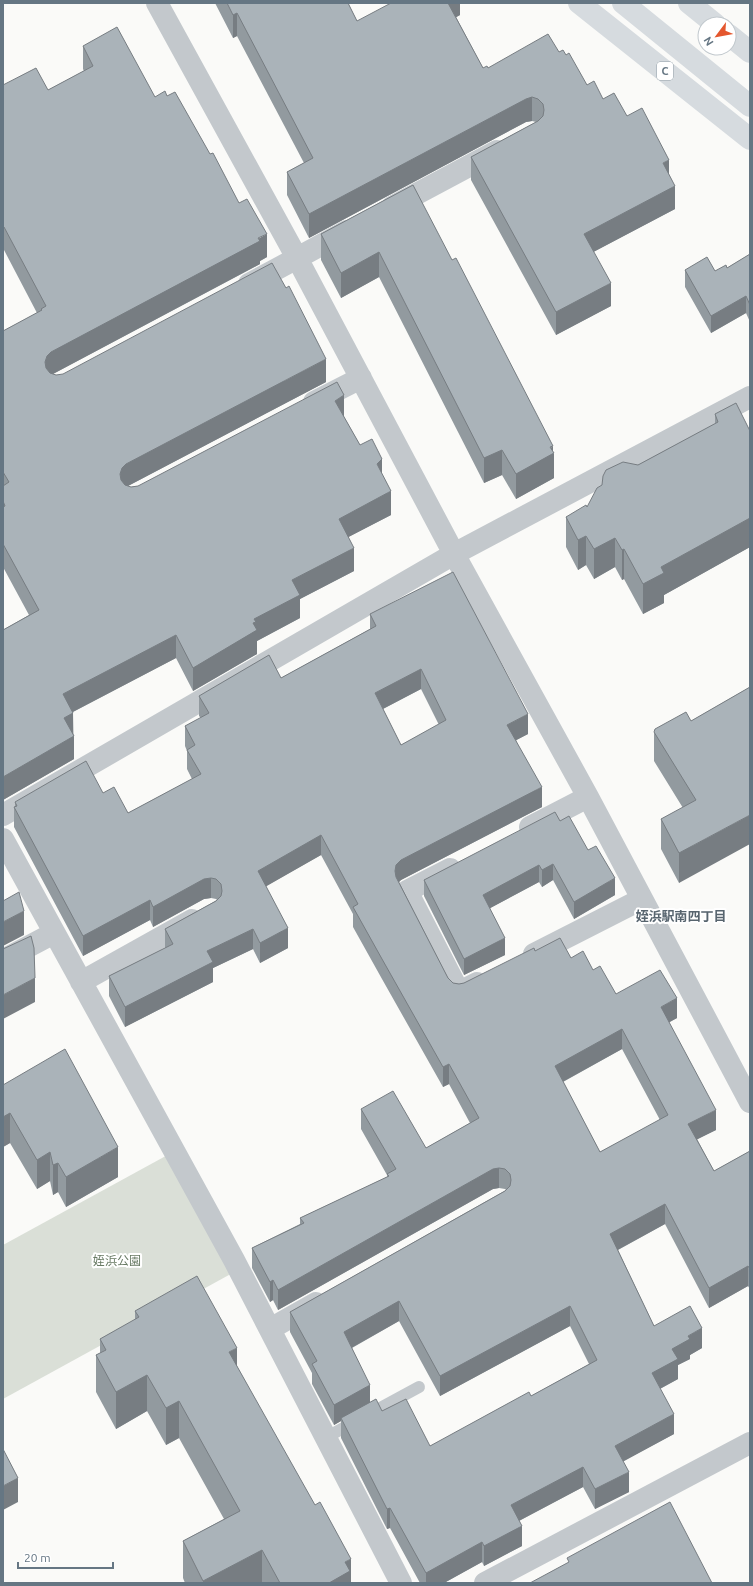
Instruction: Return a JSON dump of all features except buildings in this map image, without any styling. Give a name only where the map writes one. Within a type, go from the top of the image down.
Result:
[{"type":"highway","name":"C","points":[[579,3],[750,139]]},
{"type":"highway","points":[[623,3],[750,106]]},
{"type":"highway","points":[[737,41],[750,52]]},
{"type":"street","points":[[157,3],[297,258],[454,554],[588,797],[750,1102]]},
{"type":"street","points":[[234,292],[518,140]]},
{"type":"street","points":[[298,411],[361,378]]},
{"type":"street","points":[[3,815],[454,554],[750,397]]},
{"type":"street","points":[[512,837],[588,797]]},
{"type":"street","points":[[3,840],[270,1328],[325,1438],[401,1583]]},
{"type":"street","points":[[470,858],[407,891],[459,992],[494,974]]},
{"type":"street","points":[[515,963],[642,899]]},
{"type":"street","points":[[81,982],[210,910]]},
{"type":"street","points":[[3,960],[54,933]]},
{"type":"street","points":[[270,1328],[332,1294]]},
{"type":"street","points":[[485,1583],[750,1443]]},
{"type":"lane","points":[[325,1438],[419,1387]]},
{"type":"green space","name":"姪浜公園","points":[[173,1152],[238,1270],[3,1399],[3,1245]]},
{"type":"district","name":"姪浜駅南四丁目","points":[[681,916]]}]
